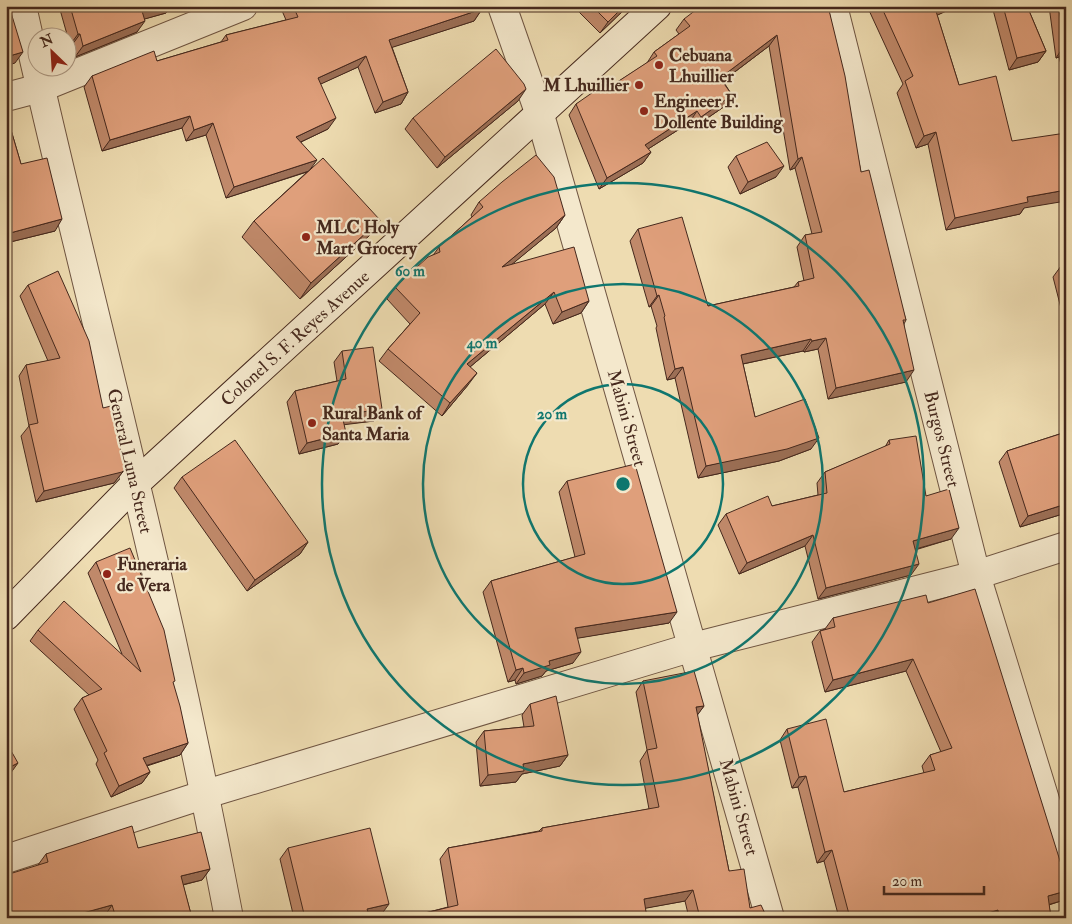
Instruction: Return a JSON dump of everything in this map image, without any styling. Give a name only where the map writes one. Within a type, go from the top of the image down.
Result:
[{"type":"street","name":"General Luna Street","points":[[22,6],[40,88],[136,483],[206,794],[229,918]]},
{"type":"street","points":[[6,97],[40,88],[243,6]]},
{"type":"street","name":"Mabini Street","points":[[502,6],[540,115],[770,918]]},
{"type":"street","name":"Colonel S. F. Reyes Avenue","points":[[6,616],[136,483],[657,6]]},
{"type":"street","name":"Burgos Street","points":[[833,6],[976,575],[1066,868]]},
{"type":"street","points":[[6,859],[206,794],[693,647],[976,575],[1066,546]]},
{"type":"building","points":[[6,6],[9,6],[23,52],[6,57]]},
{"type":"building","points":[[70,6],[159,6],[142,11],[145,21],[83,46],[80,34],[78,34],[78,28],[76,28]]},
{"type":"building","points":[[293,6],[336,6],[338,11],[350,6],[482,6],[482,9],[389,40],[408,92],[383,102],[366,56],[318,78],[336,118],[296,137],[317,160],[234,187],[213,123],[194,130],[190,116],[110,140],[92,76],[154,51],[157,61],[228,40],[226,35],[298,17]]},
{"type":"building","points":[[592,6],[624,6],[608,22]]},
{"type":"building","points":[[701,6],[828,6],[845,76],[861,172],[869,170],[906,320],[903,320],[914,370],[836,388],[826,338],[812,341],[811,339],[741,355],[755,417],[805,399],[819,438],[787,449],[706,466],[683,367],[675,369],[665,316],[659,295],[657,296],[638,229],[682,217],[708,306],[799,286],[798,282],[814,278],[805,235],[822,232],[802,157],[798,159],[777,35],[720,78],[732,95],[701,117],[697,111],[645,145],[651,152],[607,178],[576,104],[599,88],[602,92],[657,56],[654,52],[690,26],[684,19]]},
{"type":"building","points":[[881,6],[939,6],[935,8],[959,85],[996,76],[1012,141],[1066,133],[1066,190],[1027,197],[1028,202],[955,218],[936,132],[924,136],[905,81],[913,76]]},
{"type":"building","points":[[1003,6],[1027,6],[1046,51],[1017,58]]},
{"type":"building","points":[[1059,6],[1066,6],[1066,45],[1064,46]]},
{"type":"building","points":[[496,49],[526,89],[445,157],[413,118]]},
{"type":"building","points":[[6,113],[21,164],[47,158],[62,219],[10,233],[10,231],[6,232]]},
{"type":"building","points":[[767,142],[784,166],[748,182],[736,156]]},
{"type":"building","points":[[536,155],[554,177],[565,215],[502,267],[574,247],[589,301],[562,312],[554,292],[467,364],[477,373],[450,403],[388,349],[420,313],[395,287],[428,257],[440,252],[439,247],[483,207],[479,202]]},
{"type":"building","name":"MLC Holy Mart Grocery","points":[[323,158],[380,220],[311,283],[254,221]]},
{"type":"building","points":[[1066,265],[1066,285],[1061,266]]},
{"type":"building","points":[[58,271],[89,341],[103,408],[111,406],[125,469],[122,472],[44,491],[29,425],[38,423],[26,365],[60,358],[28,285]]},
{"type":"building","points":[[373,347],[382,409],[342,415],[346,433],[307,443],[295,391],[346,379],[342,351]]},
{"type":"building","points":[[1066,432],[1066,504],[1028,516],[1007,451]]},
{"type":"building","points":[[916,436],[926,496],[949,489],[959,528],[913,541],[919,564],[826,588],[813,535],[747,563],[726,514],[768,496],[772,506],[827,493],[825,472],[890,444],[889,440]]},
{"type":"building","points":[[235,440],[308,542],[255,580],[182,477]]},
{"type":"building","points":[[635,464],[677,612],[575,628],[581,652],[549,661],[550,665],[524,673],[523,668],[516,670],[491,581],[585,554],[567,481]]},
{"type":"building","points":[[130,548],[164,630],[175,681],[173,682],[188,743],[143,758],[150,772],[119,786],[104,753],[107,751],[82,698],[102,689],[38,630],[64,601],[141,672],[96,562]]},
{"type":"building","points":[[975,589],[1066,880],[1066,891],[1048,896],[1051,918],[999,918],[998,910],[972,918],[870,918],[870,916],[850,918],[832,850],[825,852],[806,776],[799,777],[787,729],[826,719],[844,792],[935,770],[930,755],[952,748],[913,659],[833,680],[820,631],[835,627],[833,618],[926,595],[928,603]]},
{"type":"building","points":[[694,671],[704,706],[696,707],[729,871],[744,869],[750,908],[761,905],[767,918],[700,918],[693,890],[644,899],[647,918],[426,918],[425,913],[458,905],[448,848],[542,831],[542,828],[659,807],[647,750],[657,748],[643,681]]},
{"type":"building","points":[[556,696],[568,755],[523,764],[524,771],[488,775],[484,731],[534,726],[530,704]]},
{"type":"building","points":[[6,742],[18,763],[6,769]]},
{"type":"building","points":[[132,826],[138,848],[201,832],[210,869],[181,876],[192,918],[116,918],[112,905],[65,918],[6,918],[6,875],[48,862],[46,854]]},
{"type":"building","points":[[370,828],[389,904],[367,909],[370,918],[305,918],[288,848]]},
{"type":"place","name":"Cebuana Lhuillier","points":[[659,65]]},
{"type":"place","name":"M Lhuillier","points":[[639,85]]},
{"type":"place","name":"Engineer F. Dollente Building","points":[[644,111]]},
{"type":"place","name":"MLC Holy Mart Grocery","points":[[306,237]]},
{"type":"place","name":"Rural Bank of Santa Maria","points":[[312,423]]},
{"type":"place","name":"Funeraria de Vera","points":[[107,574]]}]
